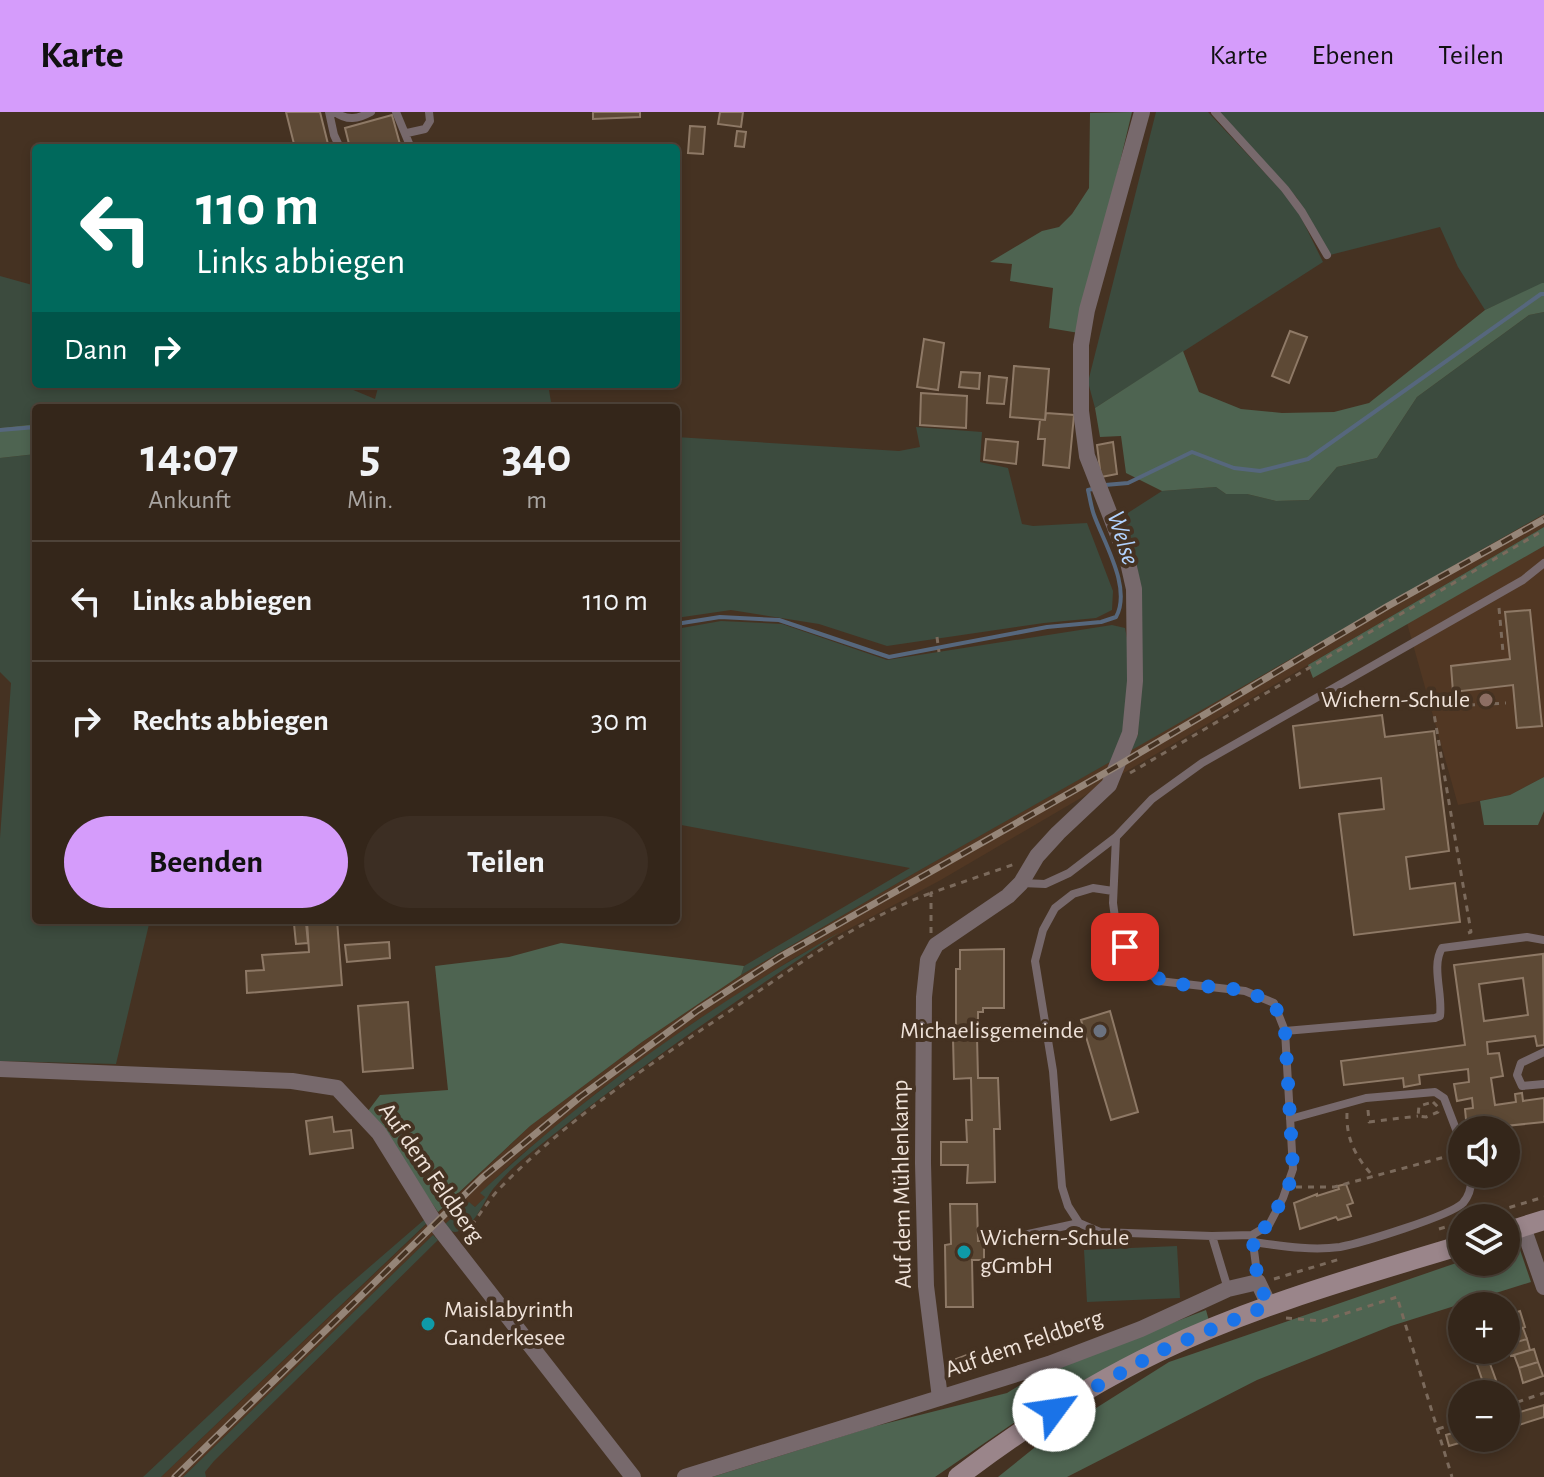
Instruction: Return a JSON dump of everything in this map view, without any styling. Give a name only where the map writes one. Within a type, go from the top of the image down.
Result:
[{"type":"main road","points":[[1520,1227],[1544,1220]]},
{"type":"main road","points":[[958,1477],[1002,1443],[1106,1379],[1160,1351],[1448,1250]]},
{"type":"street","points":[[931,954],[936,945],[998,904],[1021,883],[1037,856],[1109,785],[1130,733],[1135,681],[1134,589],[1127,558],[1087,456],[1081,411],[1081,345],[1087,310],[1142,112]]},
{"type":"street","name":"Auf dem Mühlenkamp","points":[[931,954],[924,997],[923,1163],[926,1286],[940,1398]]},
{"type":"street","name":"Auf dem Feldberg","points":[[0,1069],[292,1081],[337,1088],[379,1133],[435,1223],[633,1477]]},
{"type":"street","points":[[1520,1238],[1541,1270],[1544,1287]]},
{"type":"street","points":[[1258,1282],[1274,1312]]},
{"type":"street","name":"Auf dem Feldberg","points":[[685,1477],[1049,1364],[1141,1329],[1228,1289],[1258,1282]]},
{"type":"lane","points":[[332,112],[344,118],[356,118],[371,112]]},
{"type":"lane","points":[[332,112],[338,144]]},
{"type":"lane","points":[[396,112],[410,144]]},
{"type":"lane","points":[[407,133],[425,129],[430,121],[429,112]]},
{"type":"lane","points":[[1215,112],[1285,189],[1327,255]]},
{"type":"lane","points":[[1021,883],[1045,884],[1069,873],[1116,837],[1152,799],[1202,763],[1498,595],[1544,563]]},
{"type":"lane","points":[[1116,837],[1113,891],[1117,932],[1133,961],[1159,981],[1245,991],[1274,1003],[1285,1031],[1293,1169],[1289,1185],[1269,1225],[1253,1238]]},
{"type":"lane","points":[[1113,891],[1093,888],[1073,894],[1055,908],[1043,930],[1035,961],[1053,1071],[1062,1187],[1068,1206],[1079,1223],[1100,1232],[1253,1238],[1308,1249],[1341,1247],[1449,1211],[1463,1203],[1470,1188]]},
{"type":"lane","points":[[1285,1031],[1435,1018],[1440,1016],[1437,956],[1442,948],[1527,937],[1544,940]]},
{"type":"lane","points":[[1544,1052],[1521,1063],[1517,1075],[1522,1086],[1544,1084]]},
{"type":"lane","points":[[1290,1119],[1366,1098],[1435,1092],[1444,1098],[1451,1116]]},
{"type":"lane","points":[[1000,1240],[1079,1223]]},
{"type":"lane","points":[[1212,1236],[1228,1289]]},
{"type":"lane","points":[[1253,1238],[1258,1282]]},
{"type":"path","points":[[1109,785],[1544,530]]},
{"type":"path","points":[[1498,595],[1503,652]]},
{"type":"path","points":[[937,637],[939,652]]},
{"type":"path","points":[[1459,936],[1471,932],[1432,702],[1442,699],[1453,706],[1506,703]]},
{"type":"path","points":[[452,1246],[498,1190],[541,1149],[594,1106],[691,1037],[858,927],[900,904],[1037,856]]},
{"type":"path","points":[[931,893],[931,954]]},
{"type":"path","points":[[1366,1098],[1369,1122],[1435,1114],[1439,1108],[1437,1103],[1419,1106],[1418,1116]]},
{"type":"path","points":[[1349,1102],[1347,1130],[1351,1144],[1373,1176]]},
{"type":"path","points":[[1289,1185],[1324,1188],[1448,1157]]},
{"type":"path","points":[[1520,1204],[1544,1197]]},
{"type":"path","points":[[1274,1312],[1322,1321],[1397,1297],[1452,1477]]},
{"type":"path","points":[[1520,1401],[1544,1393]]},
{"type":"path","points":[[1438,1429],[1448,1426]]},
{"type":"shaded area","points":[[1544,514],[1544,527],[939,881],[794,958],[693,1023],[600,1090],[516,1159],[481,1193],[485,1197],[475,1207],[469,1203],[433,1235],[183,1477],[161,1477],[530,1126],[642,1042],[741,975],[913,874]]},
{"type":"shaded area","name":"Wichern-Schule","points":[[1544,546],[1544,777],[1510,795],[1458,805],[1407,623]]},
{"type":"green space","points":[[1132,112],[1079,333],[1049,328],[1053,288],[1010,281],[1012,264],[990,262],[1042,231],[1059,227],[1072,214],[1089,188],[1090,113]]},
{"type":"green space","points":[[1156,112],[1208,112],[1295,205],[1323,262],[1095,408],[1088,382]]},
{"type":"green space","points":[[1218,112],[1544,112],[1544,283],[1485,310],[1458,267],[1440,227],[1326,256],[1297,198]]},
{"type":"green space","points":[[0,276],[32,285],[32,388],[349,388],[375,399],[378,388],[549,388],[551,404],[32,404],[32,424],[0,428]]},
{"type":"green space","points":[[1542,283],[1544,312],[1529,315],[1417,397],[1377,458],[1337,467],[1309,500],[1276,501],[1247,494],[1226,494],[1216,487],[1162,491],[1126,473],[1121,436],[1100,437],[1095,408],[1183,351],[1199,392],[1241,409],[1282,413],[1334,412],[1369,403],[1485,310]]},
{"type":"green space","points":[[1544,312],[1544,514],[1130,751],[1133,738],[1138,736],[1142,596],[1136,560],[1120,518],[1162,491],[1216,487],[1226,494],[1247,494],[1276,501],[1309,500],[1337,467],[1377,458],[1417,397],[1529,315]]},
{"type":"green space","points":[[32,424],[32,454],[0,458],[0,428]]},
{"type":"green space","points":[[916,427],[982,432],[980,462],[1008,468],[1022,524],[1087,523],[1113,591],[1112,610],[1096,618],[887,646],[819,624],[731,610],[680,617],[680,437],[899,451],[920,447]]},
{"type":"green space","points":[[32,454],[32,924],[149,924],[116,1064],[0,1061],[0,838],[11,683],[0,672],[0,458]]},
{"type":"green space","points":[[1544,527],[1544,546],[1313,678],[1308,665]]},
{"type":"green space","points":[[721,621],[782,624],[887,660],[1112,625],[1125,628],[1129,659],[1128,693],[1117,758],[741,975],[744,966],[910,868],[680,825],[680,628]]},
{"type":"green space","points":[[1544,777],[1544,811],[1538,825],[1484,825],[1480,801],[1510,795]]},
{"type":"green space","points":[[840,932],[681,1040],[565,1125],[505,1176],[464,1229],[454,1232],[444,1225],[469,1202],[475,1207],[485,1197],[480,1193],[521,1155],[607,1085],[745,989]]},
{"type":"green space","points":[[561,943],[744,966],[741,975],[642,1042],[530,1126],[438,1212],[368,1111],[380,1095],[448,1090],[435,966],[509,957]]},
{"type":"green space","points":[[425,1219],[427,1223],[161,1477],[143,1477],[336,1296]]},
{"type":"green space","points":[[433,1235],[438,1240],[214,1461],[205,1472],[206,1477],[183,1477]]},
{"type":"green space","points":[[1177,1246],[1180,1298],[1087,1302],[1084,1250]]},
{"type":"green space","points":[[1520,1250],[1531,1282],[1499,1292],[1448,1292],[1448,1308],[1391,1326],[1257,1380],[1067,1477],[998,1477],[1039,1444],[1169,1362],[1448,1266],[1448,1276],[1520,1276]]},
{"type":"green space","points":[[1206,1310],[1209,1321],[1059,1392],[935,1477],[712,1477],[872,1427],[1007,1393],[1038,1374]]},
{"type":"building","points":[[286,112],[320,112],[328,144],[294,144]]},
{"type":"building","points":[[593,112],[640,112],[640,117],[593,119]]},
{"type":"building","points":[[720,112],[743,112],[741,127],[718,124]]},
{"type":"building","points":[[392,115],[400,144],[349,144],[345,128]]},
{"type":"building","points":[[690,126],[705,127],[703,154],[688,153]]},
{"type":"building","points":[[737,131],[746,132],[744,147],[735,146]]},
{"type":"building","points":[[1290,331],[1307,337],[1289,383],[1272,376]]},
{"type":"building","points":[[924,339],[944,343],[938,390],[917,387]]},
{"type":"building","points":[[1014,366],[1049,369],[1045,420],[1010,417]]},
{"type":"building","points":[[961,372],[980,373],[979,389],[959,387]]},
{"type":"building","points":[[989,376],[1007,378],[1004,404],[987,403]]},
{"type":"building","points":[[921,393],[967,396],[966,428],[920,425]]},
{"type":"building","points":[[1046,413],[1074,415],[1069,468],[1043,465],[1045,439],[1038,439],[1040,420],[1045,420]]},
{"type":"building","points":[[986,439],[1018,442],[1016,464],[984,460]]},
{"type":"building","points":[[1113,442],[1117,474],[1101,477],[1097,445]]},
{"type":"building","points":[[1530,610],[1542,726],[1517,728],[1513,685],[1453,692],[1451,666],[1510,659],[1505,612]]},
{"type":"building","points":[[1382,715],[1385,737],[1434,731],[1449,851],[1406,857],[1410,889],[1455,883],[1460,922],[1354,935],[1339,814],[1384,809],[1381,778],[1300,788],[1293,726]]},
{"type":"building","points":[[294,924],[306,924],[308,943],[296,944]]},
{"type":"building","points":[[307,924],[337,924],[342,985],[247,993],[246,971],[264,970],[262,955],[309,952]]},
{"type":"building","points":[[389,942],[390,958],[347,962],[345,945]]},
{"type":"building","points":[[1004,949],[1004,1008],[983,1008],[983,1012],[978,1012],[978,1027],[956,1028],[956,969],[960,969],[960,950]]},
{"type":"building","points":[[1543,954],[1544,1045],[1537,1046],[1535,1036],[1487,1042],[1488,1054],[1499,1053],[1503,1076],[1491,1078],[1495,1105],[1516,1102],[1515,1094],[1522,1093],[1523,1101],[1544,1098],[1544,1122],[1520,1124],[1520,1116],[1466,1116],[1465,1109],[1473,1108],[1472,1098],[1457,1101],[1454,1084],[1469,1082],[1468,1069],[1419,1075],[1420,1084],[1404,1087],[1403,1078],[1344,1085],[1341,1061],[1465,1045],[1454,965]],"holes":[[[1523,978],[1528,1015],[1484,1021],[1479,984]]]},
{"type":"building","points":[[408,1002],[413,1068],[363,1072],[358,1006]]},
{"type":"building","points":[[1110,1011],[1138,1112],[1111,1120],[1081,1020]]},
{"type":"building","points":[[988,1027],[988,1036],[977,1037],[978,1078],[998,1078],[1000,1129],[994,1129],[995,1182],[967,1183],[968,1165],[941,1165],[941,1142],[967,1142],[966,1120],[972,1120],[971,1078],[954,1079],[953,1038],[960,1038],[960,1028]]},
{"type":"building","points":[[332,1117],[334,1132],[351,1130],[353,1148],[310,1154],[306,1121]]},
{"type":"building","points":[[1346,1184],[1353,1203],[1347,1205],[1351,1216],[1338,1220],[1336,1217],[1300,1229],[1294,1203]]},
{"type":"building","name":"Wichern-Schule gGmbH","points":[[950,1204],[977,1204],[978,1241],[984,1241],[984,1260],[972,1260],[973,1307],[946,1307],[945,1245],[951,1244]]},
{"type":"building","points":[[1520,1311],[1525,1327],[1520,1329]]},
{"type":"building","points":[[1523,1328],[1527,1339],[1520,1341],[1520,1329]]},
{"type":"building","points":[[1527,1339],[1530,1350],[1520,1353],[1520,1341]]},
{"type":"building","points":[[1534,1349],[1538,1362],[1519,1368],[1520,1353]]},
{"type":"building","points":[[972,1353],[976,1362],[959,1368],[956,1359]]},
{"type":"building","points":[[1538,1362],[1543,1376],[1523,1383],[1519,1368]]},
{"type":"building","points":[[1477,1364],[1490,1364],[1496,1380],[1482,1380]]},
{"type":"building","points":[[1544,1405],[1544,1417],[1520,1425],[1520,1412]]},
{"type":"waterway","name":"Welse","points":[[1105,485],[1128,483],[1192,452],[1234,468],[1260,471],[1308,459],[1544,294]]},
{"type":"waterway","name":"Welse","points":[[0,430],[32,427]]},
{"type":"waterway","name":"Welse","points":[[680,623],[720,617],[779,620],[889,657],[1047,627],[1101,622],[1116,617],[1121,593],[1115,566],[1091,506],[1088,490],[1097,488]]},
{"type":"railway","points":[[175,1477],[482,1178],[580,1097],[698,1010],[780,957],[1544,519]]},
{"type":"place","name":"Wichern-Schule","points":[[1486,700]]},
{"type":"place","name":"Michaelisgemeinde","points":[[1100,1031]]},
{"type":"place","name":"Wichern-Schule gGmbH","points":[[964,1252]]},
{"type":"place","name":"Maislabyrinth Ganderkesee","points":[[428,1324]]},
{"type":"route","points":[[1054,1410],[1160,1351],[1269,1305],[1258,1282],[1252,1235],[1269,1225],[1289,1185],[1293,1169],[1285,1031],[1274,1003],[1245,991],[1159,981],[1133,961],[1125,947]]}]
